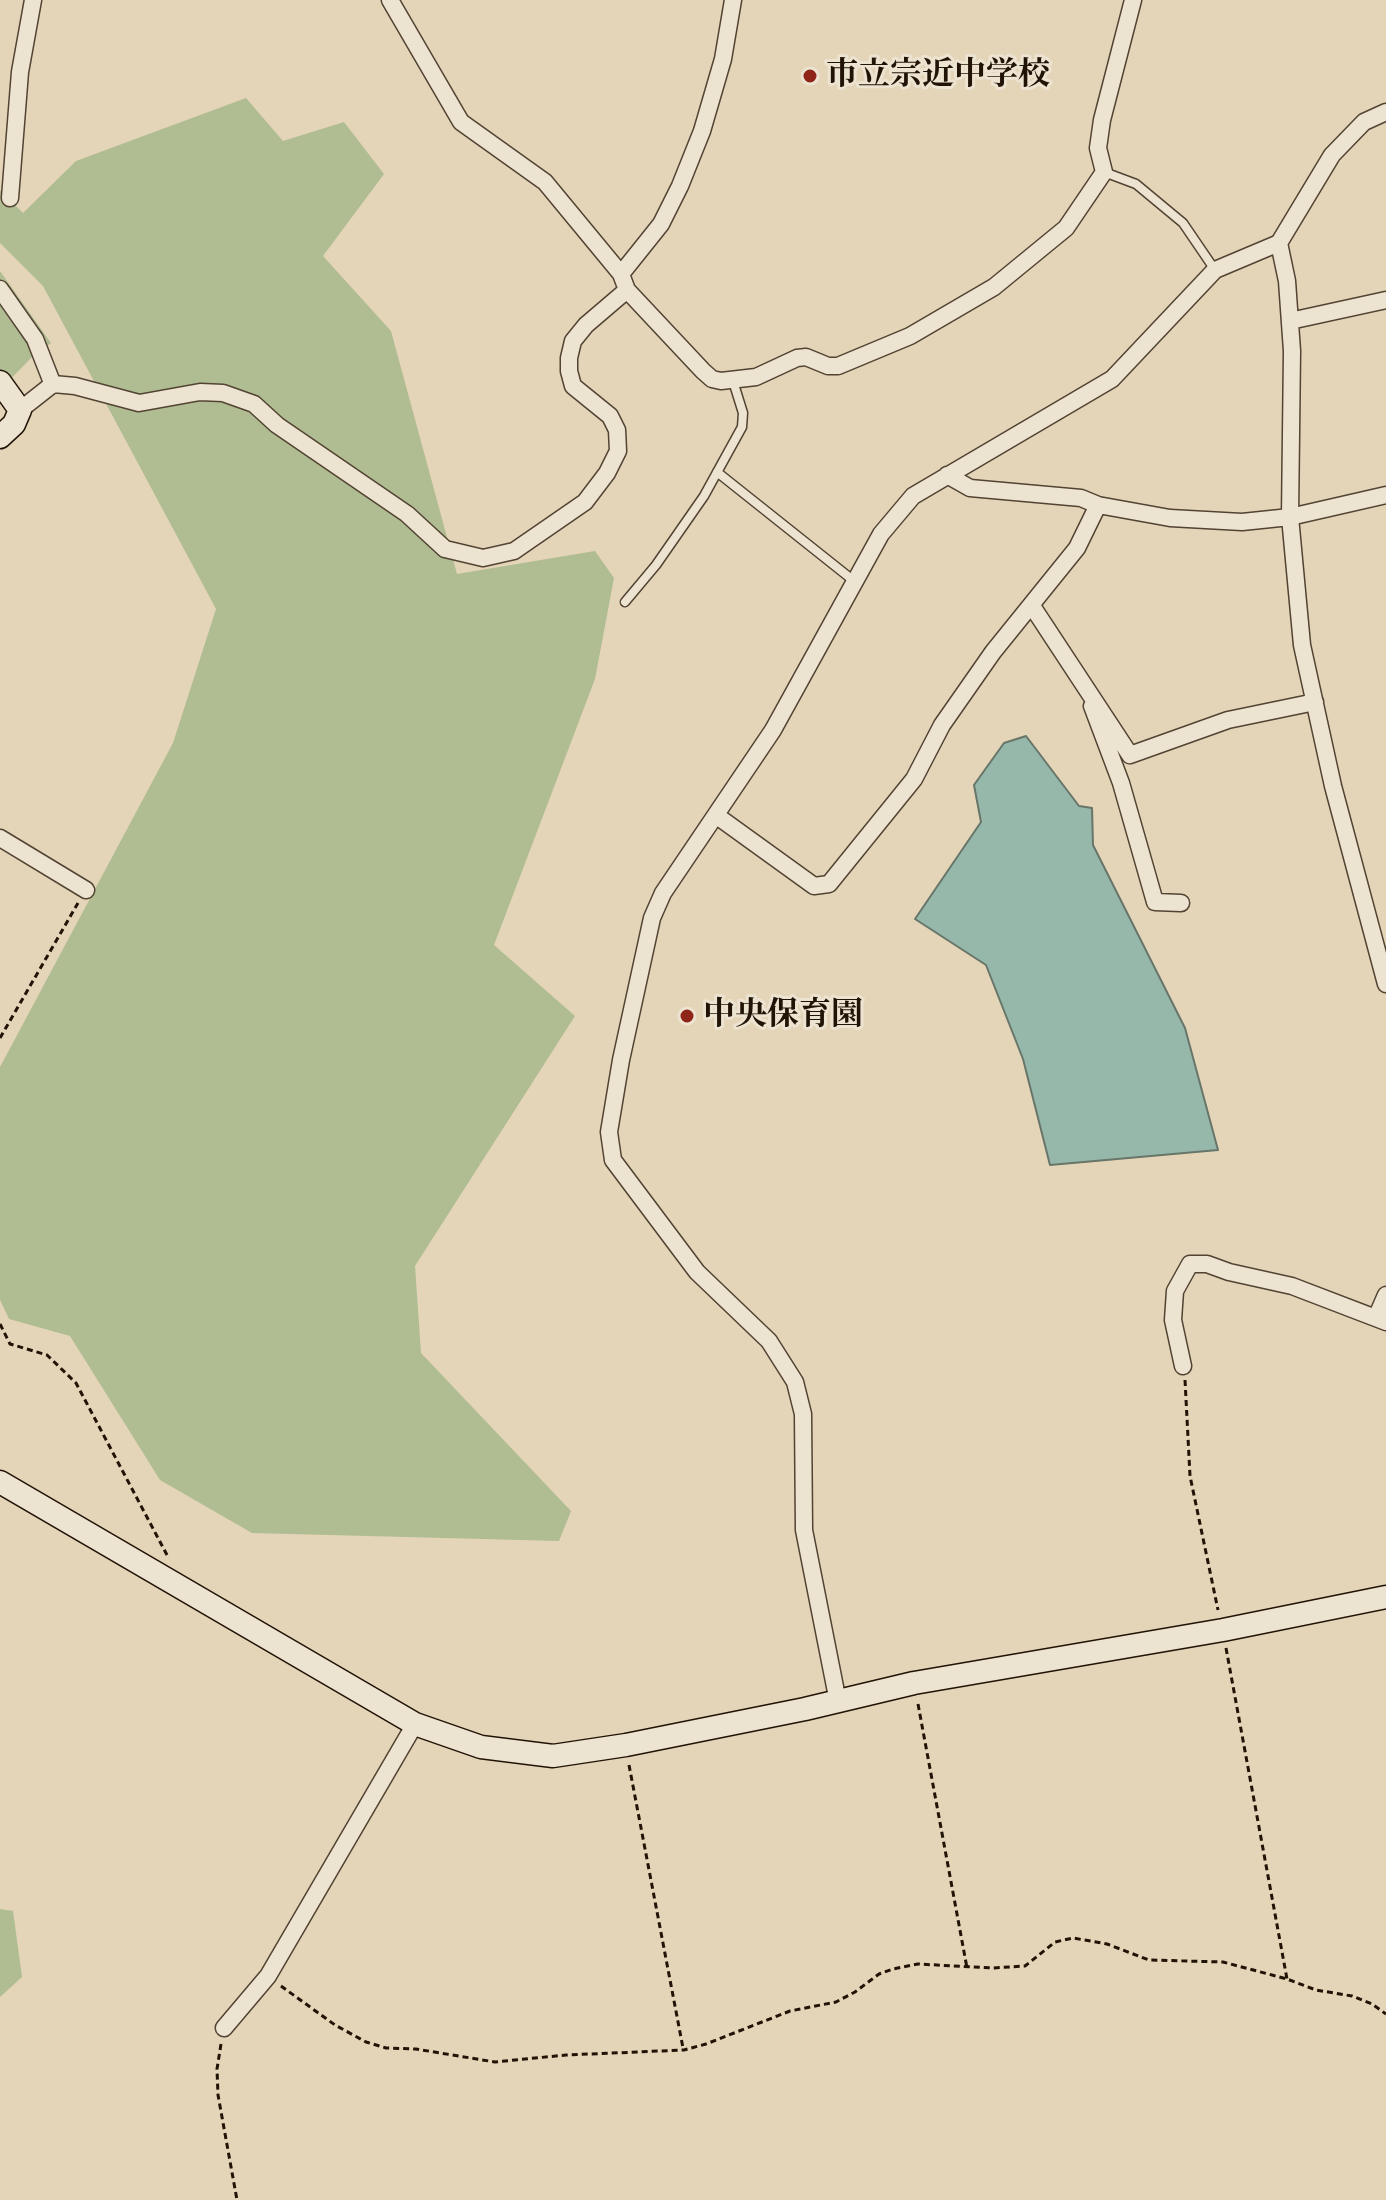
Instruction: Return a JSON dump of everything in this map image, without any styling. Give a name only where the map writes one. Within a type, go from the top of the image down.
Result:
[{"type":"street","points":[[10,198],[20,72],[33,0]]},
{"type":"street","points":[[390,0],[461,122],[545,182],[621,274],[627,290],[703,371],[712,379],[733,381],[756,377],[797,358],[806,357],[828,366],[838,366],[910,336],[994,287],[1066,228],[1104,172],[1098,148],[1100,134],[1133,0]]},
{"type":"street","points":[[621,274],[661,224],[680,186],[702,131],[723,59],[733,0]]},
{"type":"street","points":[[838,1702],[804,1530],[803,1414],[795,1382],[769,1341],[697,1272],[613,1160],[609,1132],[621,1060],[652,918],[663,893],[773,730],[881,534],[913,496],[1112,379],[1215,270],[1279,243],[1332,155],[1364,122],[1386,112]]},
{"type":"street","points":[[1279,243],[1287,281],[1292,351],[1290,517],[1302,645],[1333,786],[1386,984]]},
{"type":"street","points":[[0,289],[35,339],[53,385]]},
{"type":"street","points":[[0,437],[14,424],[20,410],[53,385],[75,386],[139,403],[200,392],[223,393],[254,404],[277,425],[407,514],[445,549],[483,558],[514,551],[585,502],[607,473],[618,451],[617,430],[610,416],[573,386],[569,358],[573,341],[586,325],[627,290]]},
{"type":"street","points":[[1290,321],[1386,300]]},
{"type":"street","points":[[0,382],[13,396],[20,410]]},
{"type":"street","points":[[947,475],[970,488],[1081,498],[1098,505],[1170,518],[1242,522],[1290,517],[1386,495]]},
{"type":"street","points":[[717,816],[814,886],[829,884],[914,779],[942,725],[993,652],[1077,548],[1098,505]]},
{"type":"street","points":[[1032,606],[1130,755],[1228,720],[1315,702]]},
{"type":"street","points":[[1087,689],[1121,783],[1155,902],[1181,903]]},
{"type":"street","points":[[0,838],[86,890]]},
{"type":"street","points":[[1183,1366],[1173,1320],[1175,1291],[1190,1264],[1207,1264],[1292,1286],[1381,1320],[1386,1295]]},
{"type":"street","points":[[0,1482],[415,1724],[481,1747],[553,1756],[626,1745],[838,1702],[914,1683],[1223,1630],[1386,1597]]},
{"type":"street","points":[[224,2028],[268,1976],[415,1724]]},
{"type":"lane","points":[[1104,172],[1136,184],[1183,223],[1215,270]]},
{"type":"lane","points":[[625,602],[656,565],[704,496],[742,427],[743,413],[733,381]]},
{"type":"lane","points":[[717,472],[855,582]]},
{"type":"path","points":[[0,1038],[86,890]]},
{"type":"path","points":[[0,1324],[10,1344],[47,1355],[76,1383],[186,1590]]},
{"type":"path","points":[[1183,1366],[1190,1476],[1223,1630],[1287,1979]]},
{"type":"path","points":[[914,1683],[967,1968]]},
{"type":"path","points":[[626,1745],[684,2050]]},
{"type":"path","points":[[268,1976],[335,2025],[366,2042],[386,2048],[416,2049],[495,2062],[566,2055],[684,2050],[790,2011],[836,2002],[879,1974],[893,1969],[918,1964],[967,1968],[1025,1966],[1055,1942],[1073,1938],[1107,1944],[1149,1960],[1223,1962],[1316,1990],[1352,1996],[1386,2014]]},
{"type":"path","points":[[224,2028],[217,2069],[218,2095],[237,2200]]},
{"type":"shaded area","points":[[246,98],[283,141],[344,122],[384,174],[323,256],[391,331],[457,574],[595,551],[614,578],[595,679],[494,945],[575,1016],[415,1266],[421,1353],[571,1511],[559,1541],[252,1533],[160,1480],[70,1336],[9,1319],[0,1300],[0,1067],[173,743],[216,609],[43,286],[0,243],[0,190],[23,213],[76,161]]},
{"type":"shaded area","points":[[0,271],[51,343],[33,356],[0,390]]},
{"type":"shaded area","points":[[1026,736],[1079,806],[1092,808],[1093,845],[1185,1028],[1218,1150],[1050,1165],[1023,1059],[986,965],[915,919],[981,822],[974,785],[1004,743]]},
{"type":"shaded area","points":[[0,1909],[13,1911],[22,1977],[0,1997]]},
{"type":"place","name":"市立宗近中学校","points":[[810,76]]},
{"type":"place","name":"中央保育園","points":[[687,1016]]}]
